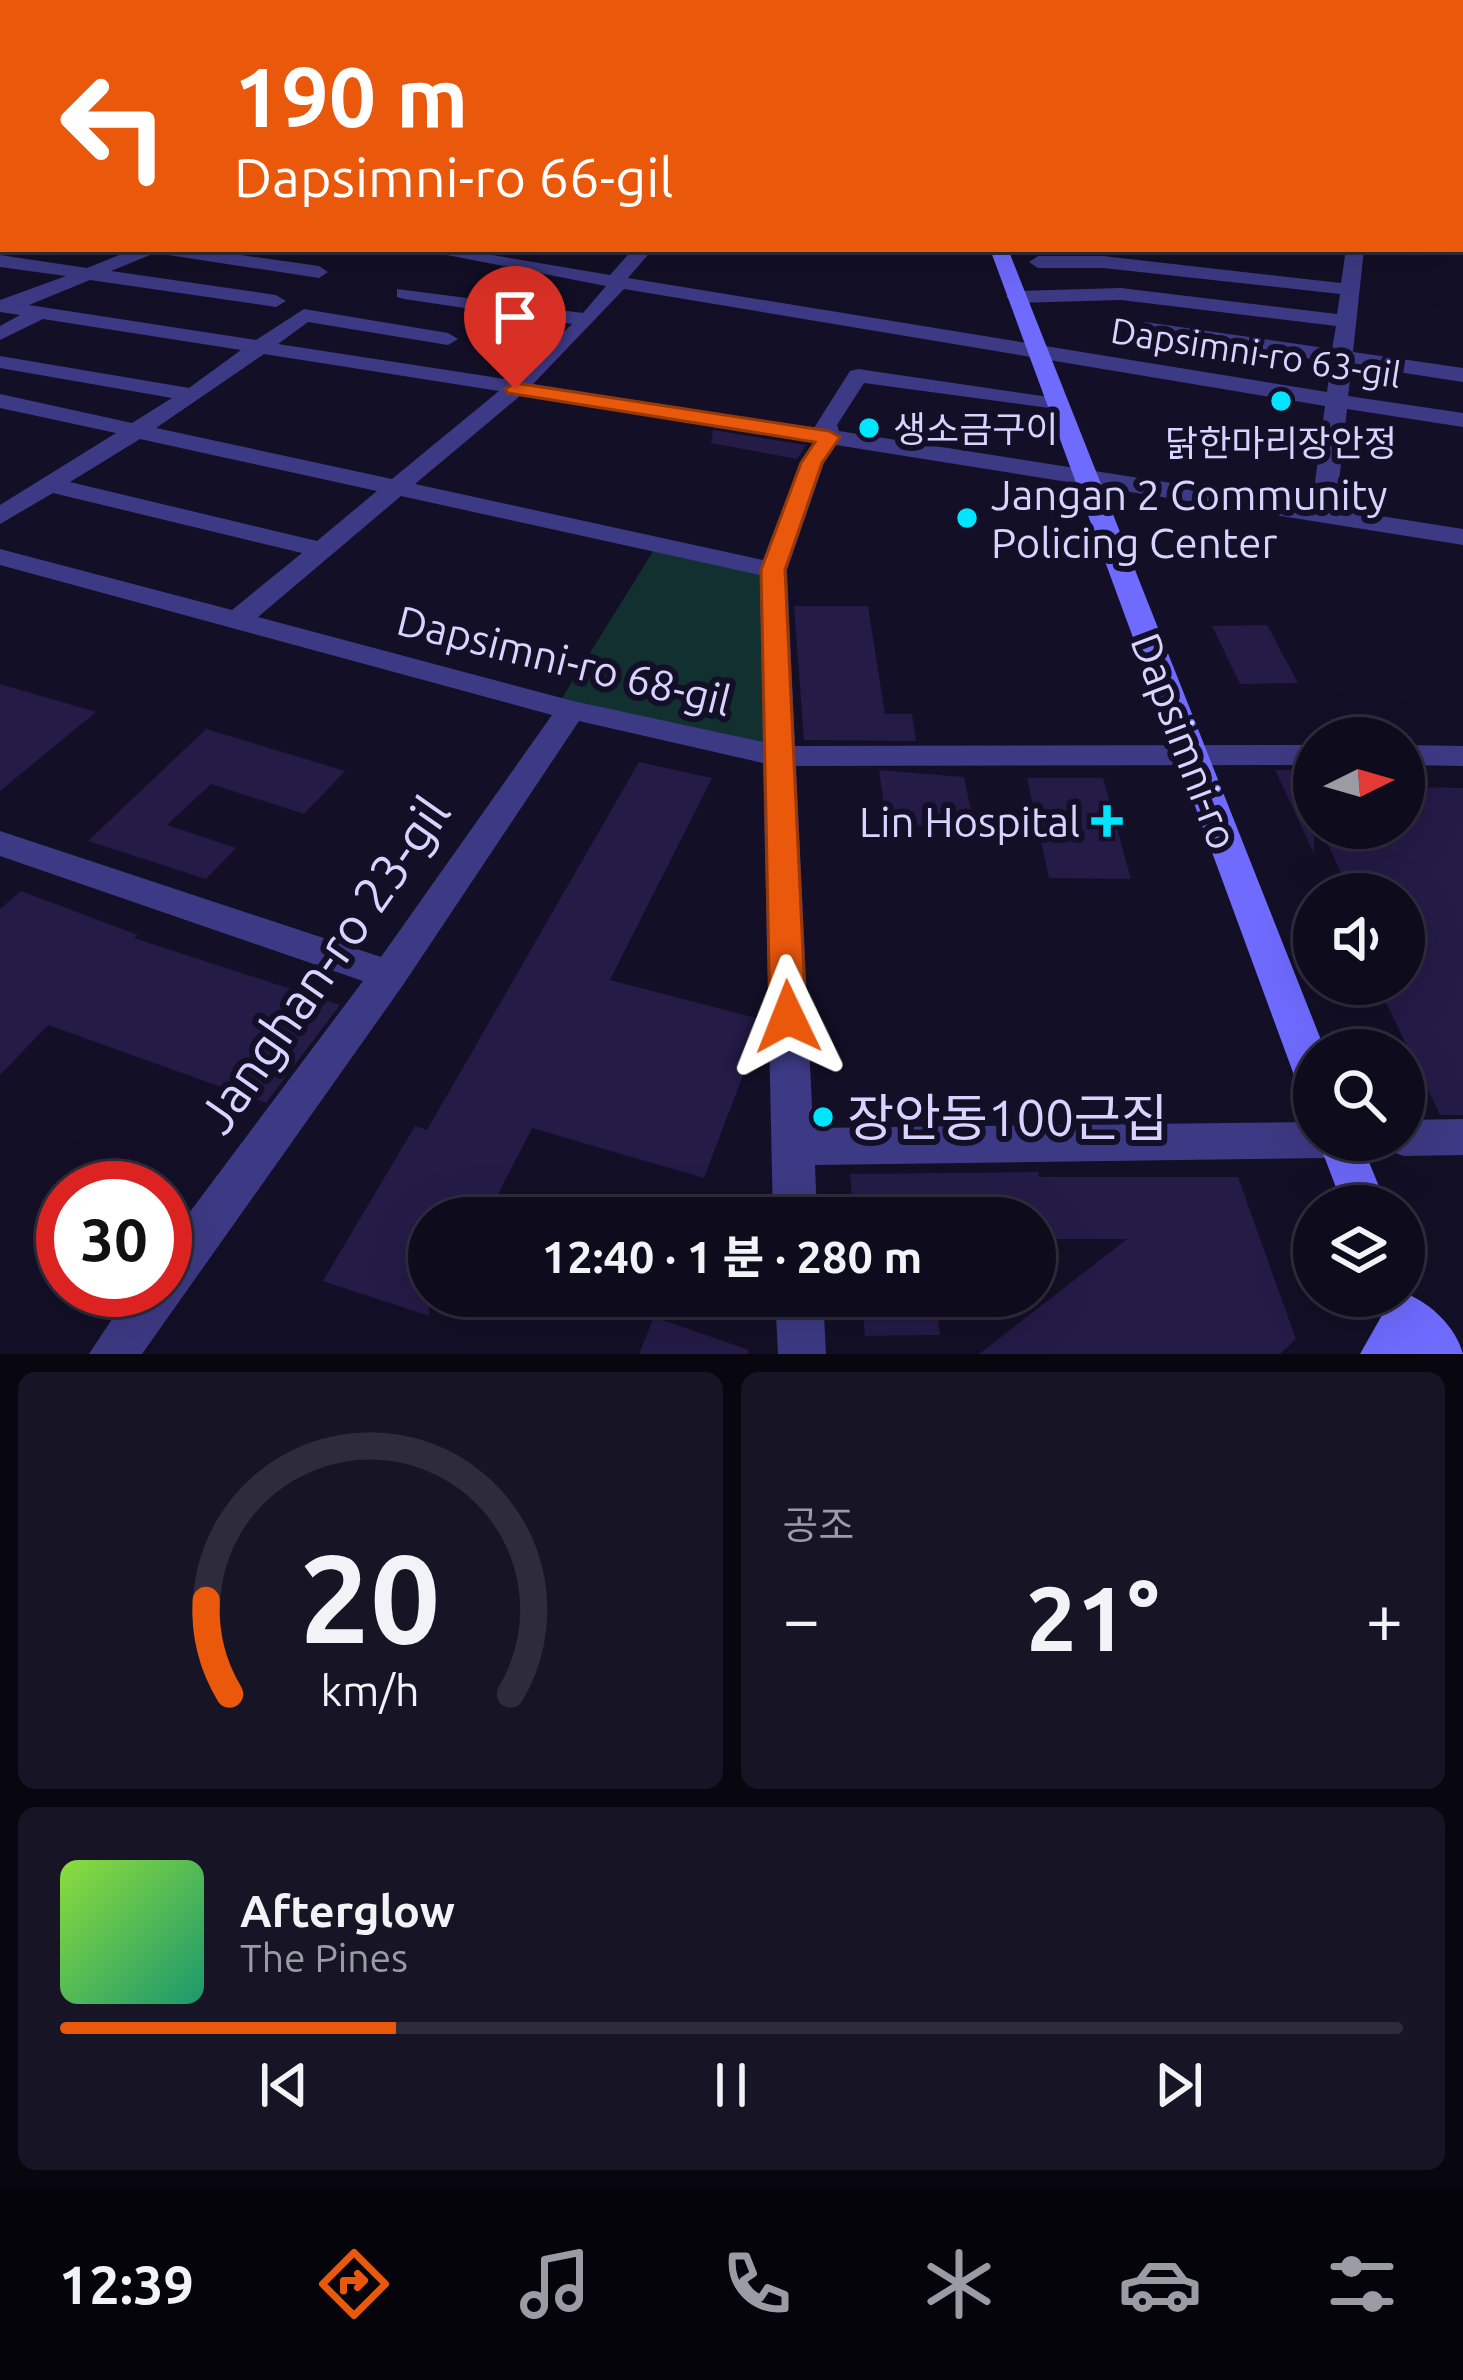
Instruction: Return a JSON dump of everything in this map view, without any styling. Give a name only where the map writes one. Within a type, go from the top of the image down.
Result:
[{"type":"main road","name":"Dapsimni-ro","points":[[1000,252],[1296,1029]]},
{"type":"main road","points":[[1403,1330],[1440,1354]]},
{"type":"street","points":[[2,307],[143,252]]},
{"type":"street","points":[[181,252],[320,272],[257,314]]},
{"type":"street","points":[[239,619],[515,389],[587,320],[641,252]]},
{"type":"street","points":[[1191,302],[1197,252]]},
{"type":"street","points":[[1323,515],[1355,252]]},
{"type":"street","name":"Dapsimni-ro 63-gil","points":[[475,253],[525,266],[1038,355],[1463,421]]},
{"type":"street","points":[[0,262],[277,301]]},
{"type":"street","points":[[1038,262],[1194,272],[1353,290]]},
{"type":"street","points":[[407,372],[486,310],[484,297],[525,266]]},
{"type":"street","points":[[404,293],[587,320]]},
{"type":"street","points":[[1016,297],[1121,294],[1348,321]]},
{"type":"street","points":[[2,307],[228,334],[257,347],[407,372],[1452,536],[1463,563]]},
{"type":"street","points":[[0,334],[40,312]]},
{"type":"street","points":[[0,516],[193,395],[304,315],[448,339]]},
{"type":"street","points":[[1145,328],[1463,375]]},
{"type":"street","points":[[0,362],[193,395]]},
{"type":"street","points":[[795,1197],[773,570],[812,463],[829,437],[826,425],[858,376],[1056,406]]},
{"type":"street","points":[[0,401],[773,570]]},
{"type":"street","points":[[50,485],[322,550]]},
{"type":"street","name":"Dapsimni-ro 68-gil","points":[[5,563],[239,619],[571,710],[779,756],[1293,755]]},
{"type":"street","name":"Janghan-ro 23-gil","points":[[192,1245],[389,975],[571,710]]},
{"type":"street","points":[[1425,755],[1463,755]]},
{"type":"street","points":[[0,843],[389,975]]},
{"type":"street","points":[[1425,1138],[1463,1137]]},
{"type":"street","points":[[792,1147],[1293,1140]]},
{"type":"street","points":[[112,1354],[139,1317]]},
{"type":"street","points":[[800,1317],[802,1354]]},
{"type":"green space","points":[[657,545],[773,570],[779,756],[557,706]]},
{"type":"building","points":[[713,430],[806,445],[797,459],[711,443]]},
{"type":"building","points":[[794,606],[868,606],[885,714],[912,714],[916,741],[804,740]]},
{"type":"building","points":[[1267,625],[1298,683],[1240,684],[1212,626]]},
{"type":"building","points":[[0,684],[96,712],[0,791]]},
{"type":"building","points":[[206,729],[345,771],[304,814],[211,784],[167,825],[236,848],[206,879],[88,841]]},
{"type":"building","points":[[639,762],[712,778],[610,980],[764,1020],[704,1178],[532,1128],[497,1197],[408,1197],[408,1309],[323,1281],[415,1126],[427,1130]]},
{"type":"building","points":[[879,770],[964,777],[974,825],[887,826]]},
{"type":"building","points":[[1275,770],[1293,770],[1293,809]]},
{"type":"building","points":[[1027,778],[1103,778],[1131,879],[1049,878]]},
{"type":"building","points":[[1425,787],[1463,788],[1463,1115],[1440,1115],[1425,1084],[1425,1029],[1399,1029],[1387,1005],[1425,1005],[1425,873],[1341,873],[1330,849],[1425,849]]},
{"type":"building","points":[[21,891],[138,935],[134,938],[340,1005],[266,1103],[48,1025],[0,1075],[0,909]]},
{"type":"building","points":[[850,1174],[1238,1177],[1296,1339],[1280,1354],[979,1354],[1027,1317],[1056,1317],[1056,1294],[1127,1239],[1056,1239],[1056,1197],[852,1197]]},
{"type":"building","points":[[654,1317],[749,1350],[748,1354],[639,1354]]},
{"type":"building","points":[[863,1317],[938,1317],[940,1335],[865,1336]]},
{"type":"place","name":"닭한마리장안정","points":[[1281,401]]},
{"type":"place","name":"생소금구이","points":[[869,428]]},
{"type":"place","name":"Jangan 2 Community Policing Center","points":[[967,518]]},
{"type":"place","name":"Lin Hospital","points":[[1107,821]]},
{"type":"place","name":"장안동100근집","points":[[823,1117]]},
{"type":"route","points":[[515,389],[829,437],[812,463],[773,570],[788,1017]]}]
